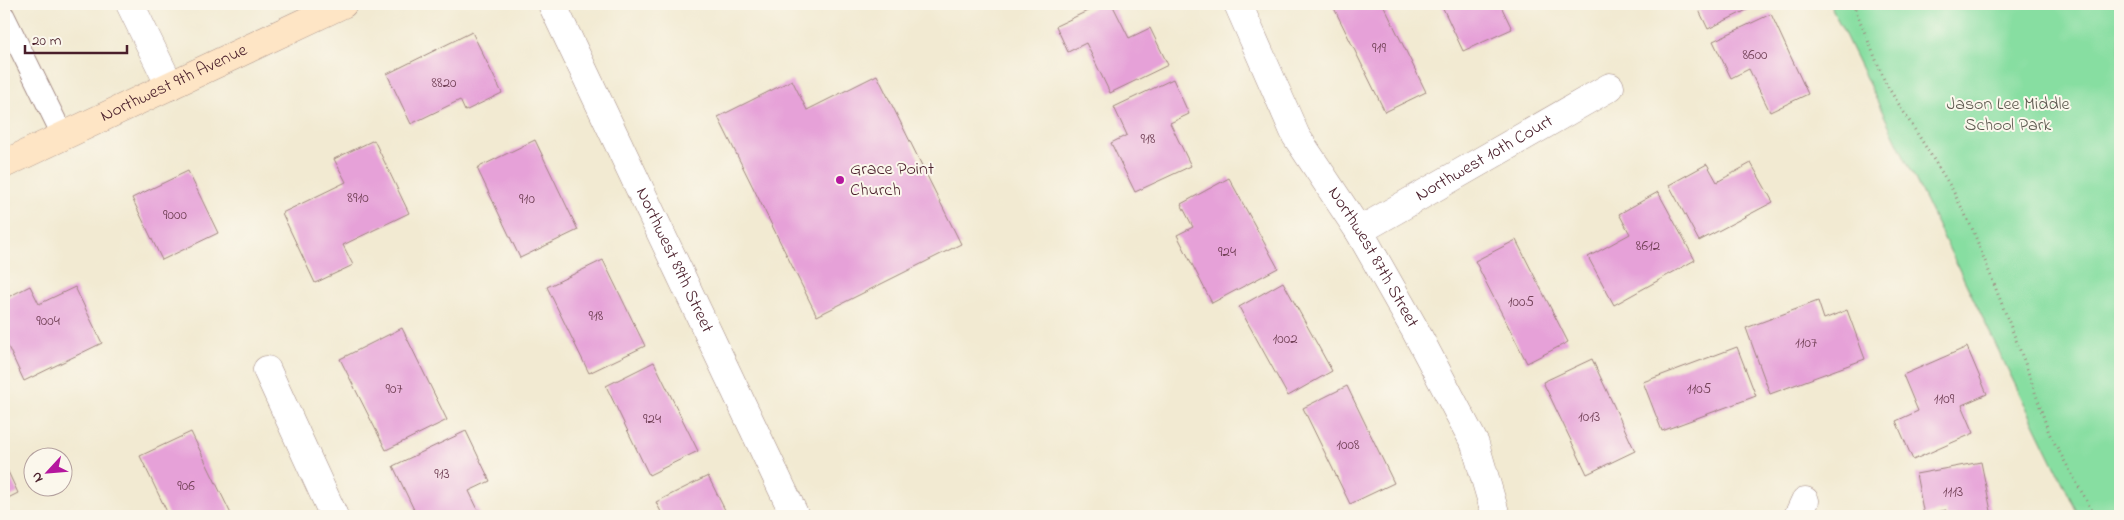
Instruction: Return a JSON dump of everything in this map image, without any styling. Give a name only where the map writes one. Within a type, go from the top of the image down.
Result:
[{"type":"street","points":[[130,4],[170,86]]},
{"type":"street","name":"Northwest 9th Avenue","points":[[4,164],[343,4]]},
{"type":"street","name":"Northwest 89th Street","points":[[552,4],[795,516]]},
{"type":"street","name":"Northwest 87th Street","points":[[1238,4],[1296,136],[1359,231],[1414,328],[1475,444],[1496,516]]},
{"type":"street","name":"Northwest 10th Court","points":[[1359,231],[1610,87]]},
{"type":"street","points":[[266,370],[334,516]]},
{"type":"lane","points":[[4,16],[63,136]]},
{"type":"path","points":[[1853,4],[1886,84],[1951,188],[1972,228],[2025,363],[2049,433],[2095,516]]},
{"type":"green space","name":"Jason Lee Middle School Park","points":[[1830,4],[2120,4],[2120,516],[2079,516]]},
{"type":"building","points":[[1102,4],[1112,4],[1129,38],[1150,28],[1168,65],[1110,93],[1086,43],[1068,52],[1056,26]]},
{"type":"building","points":[[1332,4],[1383,4],[1426,92],[1385,112]]},
{"type":"building","points":[[1441,4],[1500,4],[1512,29],[1463,51]]},
{"type":"building","points":[[1696,4],[1759,4],[1708,29]]},
{"type":"building","points":[[1771,14],[1808,94],[1770,112],[1749,69],[1731,78],[1713,41]]},
{"type":"building","points":[[472,32],[502,93],[465,111],[460,100],[411,124],[387,74]]},
{"type":"building","name":"Grace Point Church","points":[[877,75],[961,244],[817,316],[718,117],[792,80],[807,110]]},
{"type":"building","points":[[1173,79],[1189,114],[1170,123],[1191,166],[1135,192],[1111,143],[1127,135],[1114,107]]},
{"type":"building","points":[[374,140],[409,213],[343,245],[353,265],[315,283],[282,213],[346,182],[334,159]]},
{"type":"building","points":[[535,140],[578,230],[520,258],[477,168]]},
{"type":"building","points":[[1751,163],[1773,202],[1699,241],[1669,185],[1707,164],[1717,182]]},
{"type":"building","points":[[188,171],[218,233],[162,260],[132,198]]},
{"type":"building","points":[[1229,178],[1278,268],[1212,303],[1177,235],[1193,227],[1181,204]]},
{"type":"building","points":[[1658,192],[1695,260],[1614,305],[1588,257],[1630,234],[1619,214]]},
{"type":"building","points":[[1516,240],[1568,342],[1527,363],[1475,261]]},
{"type":"building","points":[[603,260],[645,346],[589,373],[547,287]]},
{"type":"building","points":[[1283,282],[1332,371],[1288,396],[1239,307]]},
{"type":"building","points":[[30,286],[39,304],[75,287],[102,343],[24,381],[4,338],[4,299]]},
{"type":"building","points":[[1818,301],[1824,319],[1847,310],[1865,359],[1770,394],[1746,328]]},
{"type":"building","points":[[402,328],[447,420],[386,450],[340,359]]},
{"type":"building","points":[[1737,347],[1756,396],[1662,431],[1643,382]]},
{"type":"building","points":[[1967,347],[1987,394],[1962,405],[1974,433],[1913,460],[1896,421],[1918,411],[1903,375]]},
{"type":"building","points":[[1592,359],[1635,451],[1587,474],[1543,382]]},
{"type":"building","points":[[654,362],[698,451],[649,475],[606,386]]},
{"type":"building","points":[[1347,386],[1394,483],[1350,504],[1303,408]]},
{"type":"building","points":[[466,431],[490,481],[469,491],[481,516],[417,516],[393,466]]},
{"type":"building","points":[[191,432],[232,516],[169,516],[140,456]]},
{"type":"building","points":[[1981,462],[1992,516],[1947,516],[1946,510],[1924,515],[1916,474]]},
{"type":"building","points":[[4,463],[18,493],[4,500]]},
{"type":"building","points":[[708,476],[728,516],[663,516],[656,502]]},
{"type":"place","name":"Grace Point Church","points":[[840,180]]}]
